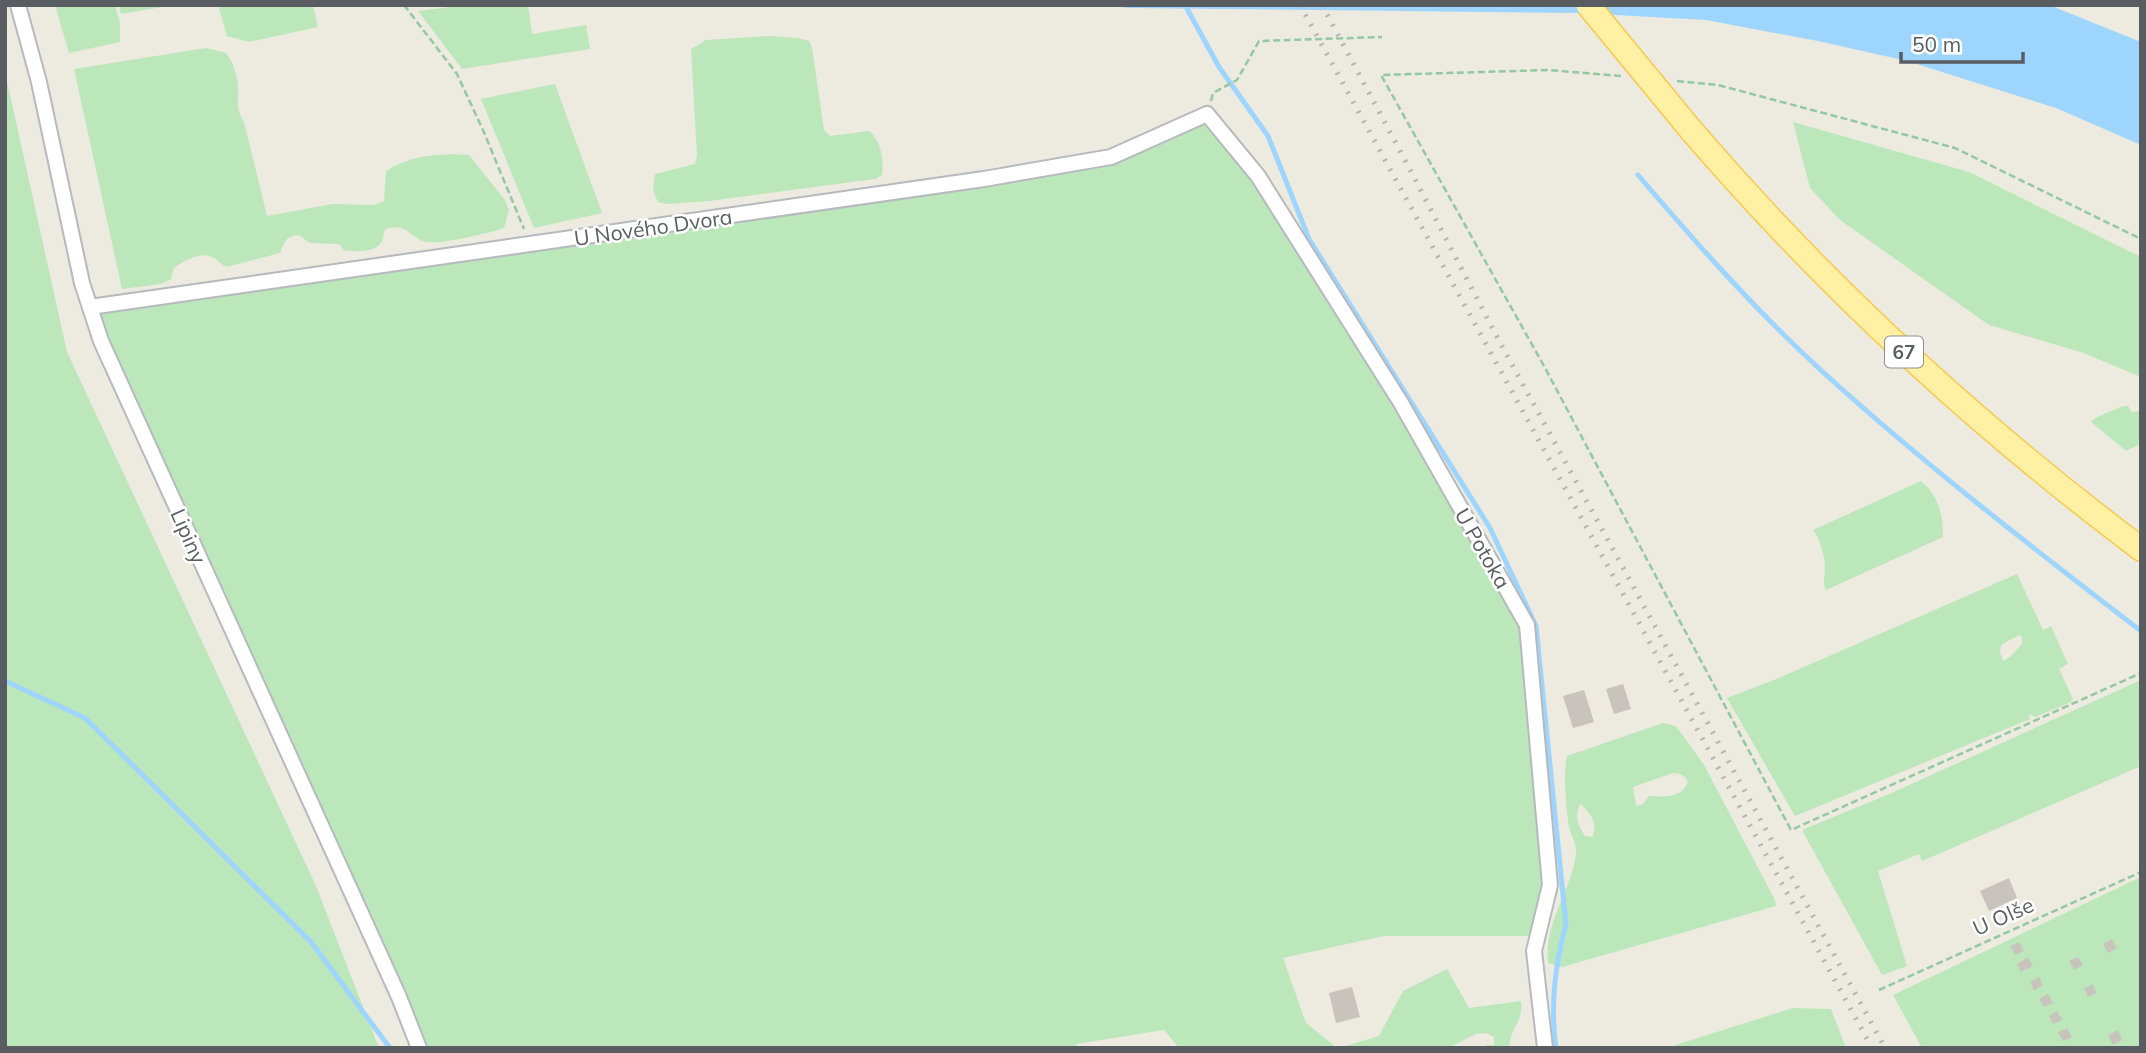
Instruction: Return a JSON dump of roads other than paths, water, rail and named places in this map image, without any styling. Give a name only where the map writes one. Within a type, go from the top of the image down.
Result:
[{"type":"main road","name":"67","points":[[1588,5],[1691,130],[1784,235],[1903,352],[2039,470],[2141,549]]},
{"type":"street","name":"Lipiny","points":[[18,5],[39,82],[82,283],[101,341],[399,997],[419,1048]]},
{"type":"street","name":"U Nového Dvora","points":[[90,307],[971,181],[1111,157],[1207,114]]},
{"type":"street","name":"U Potoka","points":[[1207,114],[1258,176],[1380,369],[1527,625],[1550,885],[1534,951],[1545,1048]]},
{"type":"water","points":[[1098,5],[2049,5],[2141,42],[2141,145],[2056,108],[1907,61],[1706,20],[1580,13],[1130,8]]},
{"type":"waterway","points":[[1185,5],[1219,67],[1268,136],[1309,239],[1490,528],[1536,626],[1566,924],[1555,986],[1553,1016],[1556,1048]]},
{"type":"waterway","points":[[1638,175],[1728,277],[1824,373],[1940,473],[2141,631]]},
{"type":"waterway","points":[[5,681],[85,718],[311,942],[390,1048]]},
{"type":"railway","points":[[1300,5],[1872,1048]]},
{"type":"railway","points":[[1322,5],[1496,335],[1885,1048]]}]
